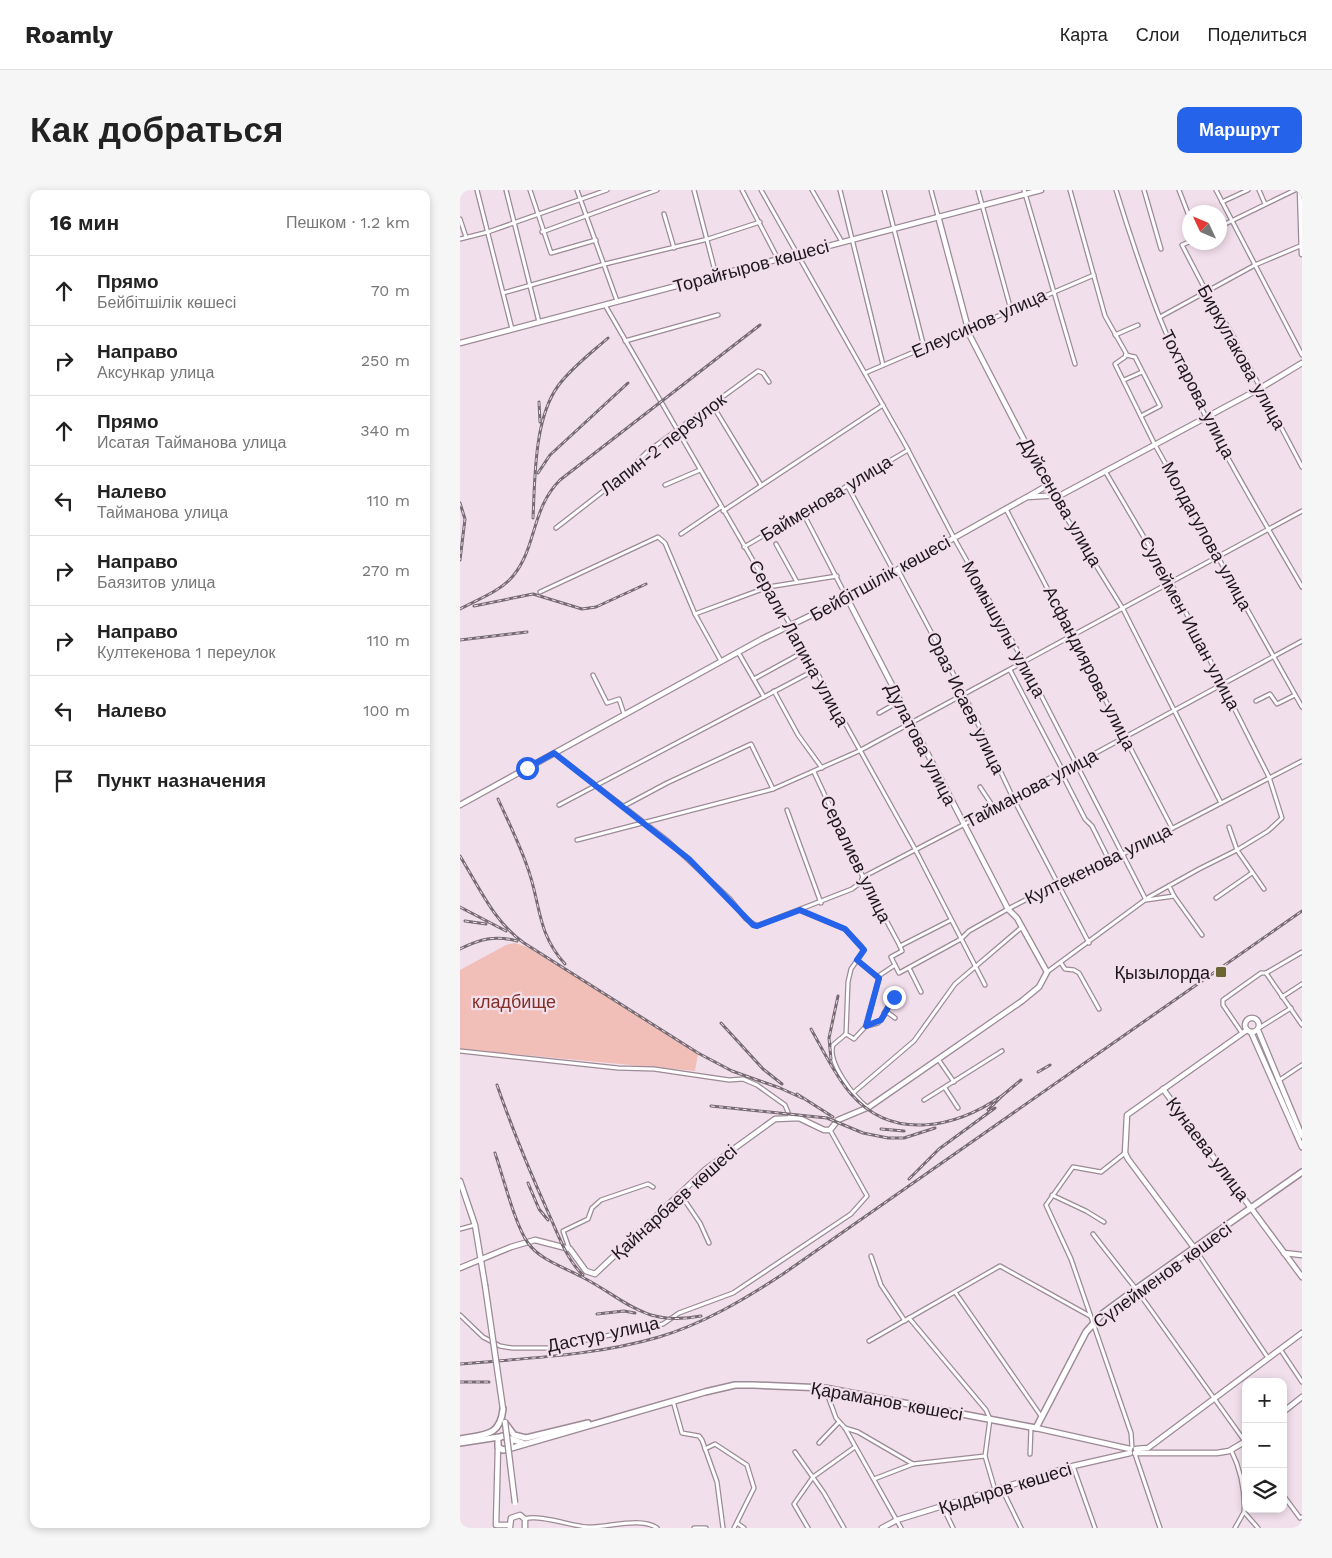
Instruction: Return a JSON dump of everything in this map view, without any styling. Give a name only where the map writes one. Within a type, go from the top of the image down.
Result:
[{"type":"main road","name":"Сүлейменов көшесі","points":[[1033,1427],[1042,1417],[1086,1332],[1093,1323],[1136,1290],[1302,1172]]},
{"type":"main road","name":"Қараманов көшесі","points":[[507,1449],[735,1385],[825,1388],[1033,1427]]},
{"type":"main road","points":[[460,1441],[494,1431],[501,1420],[503,1409]]},
{"type":"main road","points":[[505,1422],[510,1431],[522,1438],[606,1420]]},
{"type":"main road","points":[[460,1441],[485,1440],[506,1436],[516,1442],[529,1442]]},
{"type":"main road","points":[[498,1447],[500,1437]]},
{"type":"main road","points":[[485,1440],[498,1447],[507,1449],[511,1445],[510,1439]]},
{"type":"street","points":[[477,190],[512,329]]},
{"type":"street","points":[[506,190],[539,322]]},
{"type":"street","points":[[530,190],[536,215],[551,253],[596,240]]},
{"type":"street","points":[[577,190],[605,264],[616,301]]},
{"type":"street","points":[[460,239],[488,232],[607,190]]},
{"type":"street","points":[[542,232],[657,190]]},
{"type":"street","points":[[694,190],[716,275]]},
{"type":"street","points":[[742,190],[778,259]]},
{"type":"street","name":"Момышулы улица","points":[[761,190],[883,405],[954,538],[1024,662],[1146,900]]},
{"type":"street","points":[[812,190],[842,242]]},
{"type":"street","points":[[840,190],[883,365]]},
{"type":"street","points":[[884,190],[924,347]]},
{"type":"street","name":"Дуйсенова улица","points":[[931,190],[967,330],[1053,496],[1123,609],[1221,803]]},
{"type":"street","points":[[978,190],[1011,310]]},
{"type":"street","name":"Торайғыров көшесі","points":[[460,343],[1025,192],[1042,190]]},
{"type":"street","points":[[1070,190],[1105,316],[1126,355],[1134,355],[1160,406],[1141,416]]},
{"type":"street","name":"Тохтарова улица","points":[[1116,190],[1132,241],[1160,317],[1207,418],[1302,587]]},
{"type":"street","points":[[1144,190],[1161,249]]},
{"type":"street","points":[[1179,190],[1185,205]]},
{"type":"street","points":[[1216,190],[1302,355]]},
{"type":"street","points":[[1222,202],[1248,190]]},
{"type":"street","points":[[1259,190],[1265,204]]},
{"type":"street","points":[[1227,224],[1295,190]]},
{"type":"street","points":[[1300,190],[1300,246],[1302,254]]},
{"type":"street","points":[[1025,192],[1052,291],[1075,364]]},
{"type":"street","points":[[664,214],[674,248]]},
{"type":"street","points":[[460,219],[466,237]]},
{"type":"street","points":[[503,293],[530,287],[605,264],[708,239],[760,222]]},
{"type":"street","points":[[1160,317],[1255,265],[1300,246]]},
{"type":"street","name":"Биркулакова улица","points":[[1185,250],[1206,291],[1231,332],[1259,389],[1302,467]]},
{"type":"street","name":"Елеусинов улица","points":[[865,373],[967,330],[1052,291],[1094,275]]},
{"type":"street","name":"Серали Лапина улица","points":[[604,304],[791,626],[914,849],[985,986]]},
{"type":"street","points":[[625,341],[718,315]]},
{"type":"street","points":[[1115,334],[1138,325]]},
{"type":"street","name":"Молдагулова улица","points":[[1126,355],[1116,364],[1155,445],[1302,707]]},
{"type":"street","name":"Бейбітшілік көшесі","points":[[460,806],[721,661],[848,598],[1027,497],[1061,495],[1207,418],[1302,363]]},
{"type":"street","name":"Лапин-2 переулок","points":[[556,528],[624,475],[647,452],[713,406],[758,371],[769,382]]},
{"type":"street","points":[[1124,380],[1142,372]]},
{"type":"street","points":[[681,534],[762,485],[883,405]]},
{"type":"street","points":[[713,406],[762,485]]},
{"type":"street","name":"Байменова улица","points":[[744,547],[908,450]]},
{"type":"street","points":[[666,485],[700,470]]},
{"type":"street","name":"Сулеймен Ишан улица","points":[[1105,472],[1171,583],[1269,778],[1282,818],[1268,831],[1237,850]]},
{"type":"street","name":"Ораз Исаев улица","points":[[847,485],[964,694],[1013,798],[1089,942]]},
{"type":"street","points":[[1027,497],[1048,485]]},
{"type":"street","name":"Асфандиярова улица","points":[[1006,509],[1074,636],[1172,828]]},
{"type":"street","name":"Дулатова улица","points":[[802,511],[963,825],[1008,909],[1022,927],[1047,972]]},
{"type":"street","points":[[577,840],[773,789],[814,772],[859,751],[1302,511]]},
{"type":"street","points":[[540,592],[658,537],[665,543],[695,614],[721,661]]},
{"type":"street","points":[[776,544],[797,582]]},
{"type":"street","points":[[695,614],[768,587],[837,576]]},
{"type":"street","name":"Тайманова улица","points":[[644,822],[689,859],[736,905],[746,919],[757,926],[852,890],[860,883],[863,876],[963,825],[1302,641]]},
{"type":"street","points":[[754,679],[804,651]]},
{"type":"street","points":[[738,652],[764,697]]},
{"type":"street","points":[[1010,669],[1085,820],[1092,826],[1110,860]]},
{"type":"street","points":[[559,805],[815,670]]},
{"type":"street","points":[[593,674],[607,703],[619,699],[624,714]]},
{"type":"street","points":[[774,691],[798,735],[822,768]]},
{"type":"street","points":[[1256,701],[1270,694],[1277,704],[1295,695]]},
{"type":"street","points":[[879,713],[900,701]]},
{"type":"street","points":[[624,806],[667,783],[751,744],[773,789]]},
{"type":"street","points":[[554,753],[644,822]]},
{"type":"street","name":"Култекенова улица","points":[[895,965],[899,973],[909,968],[961,940],[969,931],[1008,909],[1058,883],[1123,854],[1302,761]]},
{"type":"street","name":"Сералиев улица","points":[[814,772],[863,876],[900,946]]},
{"type":"street","points":[[980,787],[994,808]]},
{"type":"street","points":[[787,810],[820,903]]},
{"type":"street","points":[[1229,826],[1237,850],[1264,889]]},
{"type":"street","points":[[460,1051],[618,1068],[654,1069],[729,1080],[743,1079],[757,1085],[785,1105],[790,1117],[799,1118],[824,1130],[830,1130],[838,1120],[868,1107],[1022,1001],[1039,987],[1047,972],[1146,900],[1237,850]]},
{"type":"street","points":[[1216,898],[1252,873]]},
{"type":"street","points":[[1169,886],[1202,935]]},
{"type":"street","points":[[1146,900],[1174,896]]},
{"type":"street","points":[[800,910],[845,929],[864,950],[851,969],[848,982],[846,1034],[833,1045],[832,1055],[852,1093],[868,1107]]},
{"type":"street","points":[[846,1034],[854,1039],[866,1026],[879,978],[882,973],[895,965],[891,957],[902,951],[900,946],[951,920]]},
{"type":"street","points":[[852,1093],[914,1041],[955,984],[1022,927]]},
{"type":"street","points":[[1302,952],[1266,973],[1261,973],[1223,1000],[1223,1005],[1247,1032],[1276,1082],[1302,1136]]},
{"type":"street","points":[[857,960],[879,978]]},
{"type":"street","points":[[1061,962],[1065,969],[1074,970],[1079,973],[1099,1009]]},
{"type":"street","points":[[909,968],[920,992]]},
{"type":"street","points":[[1266,973],[1302,1025]]},
{"type":"street","points":[[1282,997],[1302,984]]},
{"type":"street","points":[[866,1026],[878,1023],[894,997]]},
{"type":"street","points":[[1268,1358],[1195,1249],[1125,1153],[1126,1115],[1247,1032],[1258,1029],[1291,1008]]},
{"type":"street","points":[[884,1013],[887,1012],[895,1018]]},
{"type":"street","points":[[1247,1032],[1246,1022],[1250,1019],[1258,1020],[1258,1029],[1276,1082],[1302,1147]]},
{"type":"street","points":[[924,1100],[1002,1051]]},
{"type":"street","points":[[938,1059],[954,1082]]},
{"type":"street","points":[[1276,1082],[1302,1065]]},
{"type":"street","points":[[945,1088],[958,1108]]},
{"type":"street","name":"Кунаева улица","points":[[1163,1089],[1302,1277]]},
{"type":"street","name":"Қайнарбаев көшесі","points":[[570,1249],[586,1271],[595,1274],[631,1237],[681,1195],[724,1155],[776,1119],[790,1117]]},
{"type":"street","name":"Дастур улица","points":[[460,1315],[483,1337],[500,1346],[548,1348],[663,1324],[680,1313],[733,1293],[850,1214],[867,1196],[830,1130]]},
{"type":"street","points":[[1125,1153],[1101,1172],[1073,1167],[1046,1205],[1071,1259],[1131,1433],[1133,1451],[1160,1528]]},
{"type":"street","points":[[460,1181],[475,1224],[482,1259],[517,1515]]},
{"type":"street","points":[[570,1249],[563,1231],[588,1219],[592,1208],[601,1200],[648,1184],[653,1187]]},
{"type":"street","points":[[681,1195],[700,1223],[709,1243]]},
{"type":"street","points":[[1052,1196],[1086,1211],[1104,1222]]},
{"type":"street","points":[[460,1229],[475,1224]]},
{"type":"street","points":[[1092,1234],[1136,1290],[1242,1436]]},
{"type":"street","points":[[460,1268],[530,1240],[570,1249]]},
{"type":"street","points":[[1284,1253],[1302,1255]]},
{"type":"street","points":[[872,1256],[881,1284],[904,1321]]},
{"type":"street","points":[[869,1341],[1000,1266],[1090,1316]]},
{"type":"street","points":[[955,1292],[1042,1417]]},
{"type":"street","points":[[909,1318],[974,1395],[990,1420],[985,1456],[996,1490]]},
{"type":"street","points":[[1148,1454],[1148,1448],[1302,1332]]},
{"type":"street","points":[[1280,1349],[1302,1382]]},
{"type":"street","points":[[825,1388],[831,1407],[839,1422],[846,1428],[858,1432],[913,1464]]},
{"type":"street","points":[[1287,1409],[1301,1400]]},
{"type":"street","points":[[673,1401],[682,1433],[700,1438],[705,1449],[718,1490],[724,1528]]},
{"type":"street","points":[[819,1443],[839,1422]]},
{"type":"street","points":[[1030,1454],[1033,1427]]},
{"type":"street","name":"Қараманов көшесі","points":[[1033,1427],[1148,1454],[1230,1450],[1242,1444]]},
{"type":"street","points":[[846,1428],[901,1528]]},
{"type":"street","points":[[705,1449],[715,1444],[747,1465],[754,1488],[734,1528]]},
{"type":"street","points":[[498,1447],[496,1526],[510,1527],[511,1518],[517,1515]]},
{"type":"street","points":[[808,1528],[794,1504],[813,1476],[855,1447]]},
{"type":"street","name":"Қыдыров көшесі","points":[[882,1528],[897,1520],[1073,1466],[1148,1448]]},
{"type":"street","points":[[499,1461],[507,1449]]},
{"type":"street","points":[[1230,1450],[1239,1466],[1242,1485]]},
{"type":"street","points":[[795,1452],[813,1476],[844,1528]]},
{"type":"street","points":[[874,1479],[913,1464],[985,1456]]},
{"type":"street","points":[[1073,1466],[1095,1528]]},
{"type":"street","points":[[1002,1489],[1021,1528]]},
{"type":"street","points":[[1287,1500],[1301,1518]]},
{"type":"street","points":[[943,1507],[953,1528]]},
{"type":"street","points":[[1235,1528],[1243,1513]]},
{"type":"street","points":[[1245,1513],[1258,1528]]},
{"type":"street","points":[[517,1515],[525,1519],[536,1517],[589,1527],[647,1522],[657,1528]]},
{"type":"street","points":[[525,1519],[525,1528]]},
{"type":"street","points":[[737,1523],[744,1528]]},
{"type":"street","points":[[694,1528],[706,1528]]},
{"type":"green space","name":"кладбище","points":[[515,943],[530,948],[698,1054],[695,1071],[460,1049],[460,970],[506,945]]},
{"type":"railway","points":[[460,609],[495,591],[513,576],[521,565],[544,503],[560,480],[760,325]]},
{"type":"railway","points":[[533,518],[537,450],[544,415],[550,400],[558,386],[569,373],[608,338]]},
{"type":"railway","points":[[538,473],[550,455],[628,383]]},
{"type":"railway","points":[[539,402],[540,422]]},
{"type":"railway","points":[[460,503],[465,519],[460,560]]},
{"type":"railway","points":[[474,606],[533,594],[582,609],[596,607],[646,584]]},
{"type":"railway","points":[[460,640],[527,632]]},
{"type":"railway","points":[[498,799],[527,866],[544,929],[556,952],[565,964]]},
{"type":"railway","points":[[460,856],[481,892],[504,925],[524,943],[698,1053],[732,1071],[802,1098]]},
{"type":"railway","points":[[460,907],[506,931]]},
{"type":"railway","points":[[460,1364],[560,1355],[635,1343],[675,1332],[723,1310],[783,1274],[1302,911]]},
{"type":"railway","points":[[465,921],[486,924]]},
{"type":"railway","points":[[460,949],[474,943],[495,938],[517,941]]},
{"type":"railway","points":[[831,1059],[829,1038],[838,996]]},
{"type":"railway","points":[[721,1023],[763,1069],[782,1084]]},
{"type":"railway","points":[[811,1029],[845,1087],[868,1109],[886,1119],[905,1124],[925,1125],[945,1122],[965,1116],[1003,1095],[988,1110]]},
{"type":"railway","points":[[1038,1072],[1050,1065]]},
{"type":"railway","points":[[1003,1095],[1021,1080]]},
{"type":"railway","points":[[497,1085],[521,1149],[559,1237],[572,1262],[583,1275]]},
{"type":"railway","points":[[797,1094],[833,1117]]},
{"type":"railway","points":[[711,1106],[827,1118],[863,1133],[888,1138],[904,1138],[935,1128]]},
{"type":"railway","points":[[909,1179],[939,1149],[995,1108]]},
{"type":"railway","points":[[881,1129],[904,1131]]},
{"type":"railway","points":[[495,1153],[518,1225],[528,1243],[539,1254],[650,1315],[664,1318],[701,1316]]},
{"type":"railway","points":[[528,1183],[539,1209],[548,1220]]},
{"type":"railway","points":[[597,1314],[624,1311],[635,1313]]},
{"type":"railway","points":[[460,1382],[489,1382]]},
{"type":"place","name":"Қызылорда","points":[[1221,972]]},
{"type":"route","points":[[527,768],[554,753],[624,806],[631,814],[644,822],[689,859],[736,905],[753,925],[757,926],[800,910],[845,929],[864,950],[857,960],[879,978],[866,1026],[878,1023],[881,1020],[894,997]]}]
